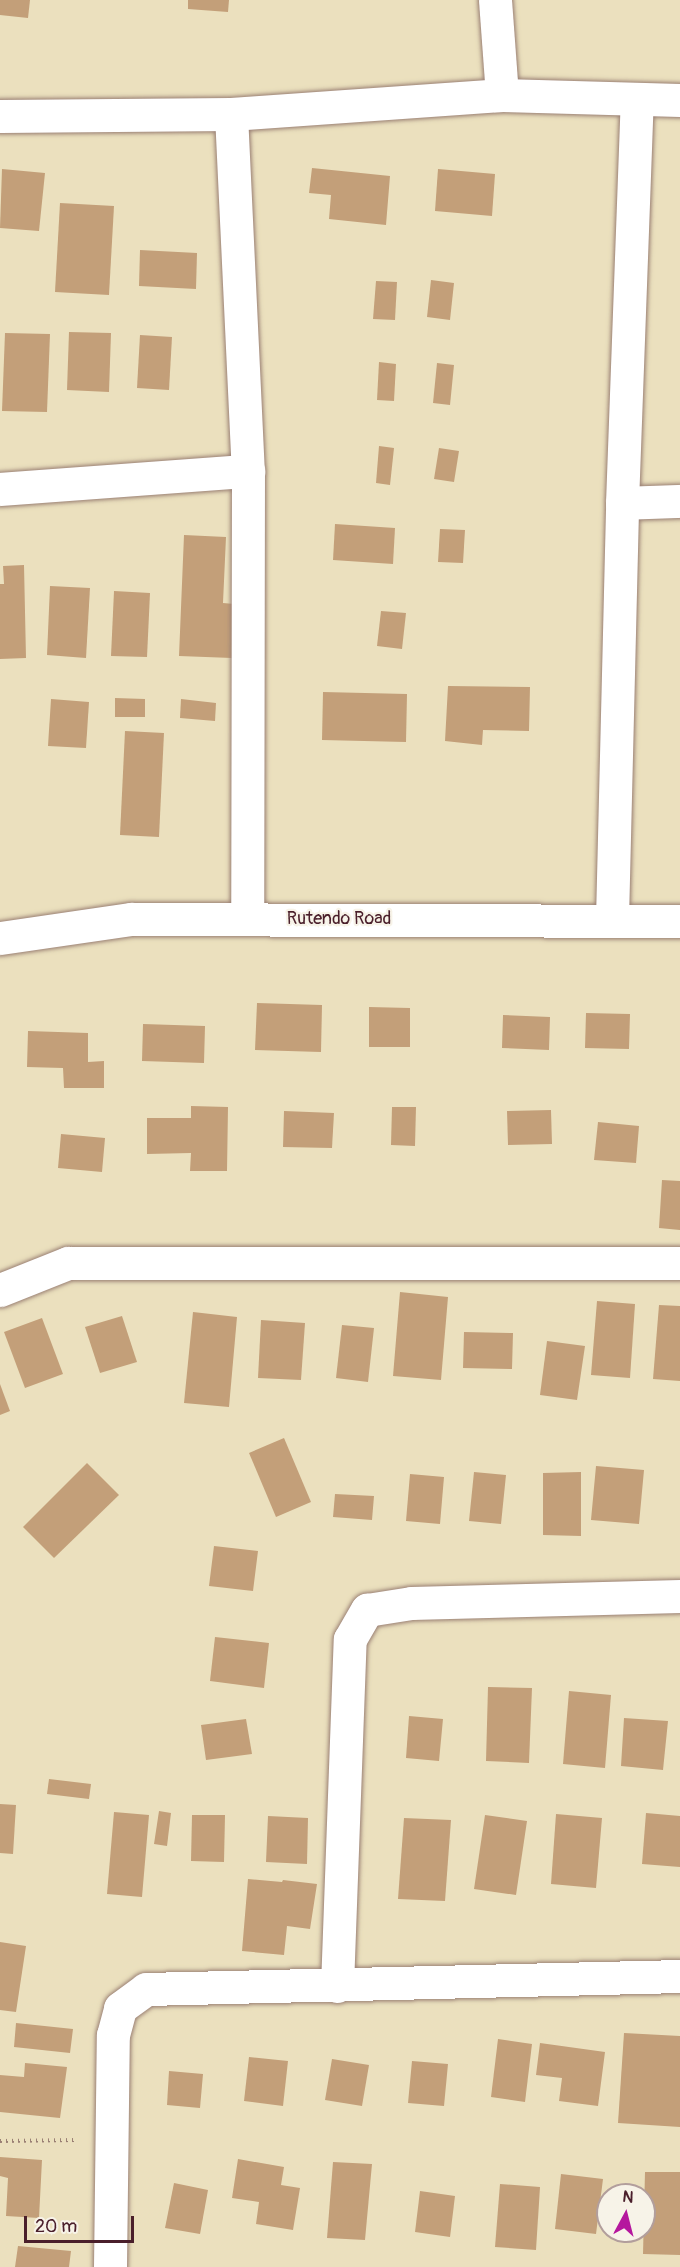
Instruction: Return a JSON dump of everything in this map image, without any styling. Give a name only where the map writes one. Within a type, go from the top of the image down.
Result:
[{"type":"street","points":[[495,0],[502,95]]},
{"type":"street","points":[[0,116],[231,114],[502,95],[637,101],[680,100]]},
{"type":"street","points":[[612,919],[622,502],[637,101]]},
{"type":"street","points":[[231,114],[248,471],[247,919]]},
{"type":"street","points":[[0,489],[248,471]]},
{"type":"street","points":[[622,502],[680,501]]},
{"type":"street","name":"Rutendo Road","points":[[0,938],[131,919],[680,921]]},
{"type":"street","points":[[0,1290],[68,1263],[680,1263]]},
{"type":"street","points":[[337,1986],[350,1639],[367,1610],[411,1603],[680,1596]]},
{"type":"street","points":[[110,2267],[113,2035],[120,2008],[146,1989],[680,1976]]},
{"type":"path","points":[[0,2140],[111,2140]]},
{"type":"building","points":[[0,0],[30,0],[28,18],[0,15]]},
{"type":"building","points":[[188,0],[229,0],[228,12],[188,9]]},
{"type":"building","points":[[312,168],[390,176],[386,225],[329,219],[331,195],[309,193]]},
{"type":"building","points":[[2,169],[45,173],[39,231],[0,228]]},
{"type":"building","points":[[438,169],[495,174],[492,216],[435,211]]},
{"type":"building","points":[[60,203],[114,206],[109,295],[55,292]]},
{"type":"building","points":[[140,250],[197,253],[196,289],[139,286]]},
{"type":"building","points":[[431,280],[454,283],[450,320],[427,317]]},
{"type":"building","points":[[376,281],[397,282],[395,320],[373,319]]},
{"type":"building","points":[[69,332],[111,333],[109,392],[67,390]]},
{"type":"building","points":[[5,333],[50,334],[47,412],[2,411]]},
{"type":"building","points":[[140,335],[172,337],[169,390],[137,388]]},
{"type":"building","points":[[379,362],[396,364],[394,401],[377,400]]},
{"type":"building","points":[[437,363],[454,365],[450,405],[433,403]]},
{"type":"building","points":[[379,446],[394,448],[390,485],[376,483]]},
{"type":"building","points":[[439,448],[459,451],[454,482],[434,479]]},
{"type":"building","points":[[335,524],[395,528],[393,564],[333,560]]},
{"type":"building","points":[[440,529],[465,530],[463,563],[438,562]]},
{"type":"building","points":[[184,535],[226,537],[223,603],[234,604],[232,658],[179,656]]},
{"type":"building","points":[[24,565],[26,658],[0,659],[0,584],[4,584],[3,566]]},
{"type":"building","points":[[50,586],[90,588],[86,658],[47,655]]},
{"type":"building","points":[[114,591],[150,593],[147,657],[111,656]]},
{"type":"building","points":[[381,611],[406,613],[402,649],[377,646]]},
{"type":"building","points":[[448,686],[530,687],[529,731],[483,730],[482,745],[445,741]]},
{"type":"building","points":[[323,692],[407,694],[406,742],[322,740]]},
{"type":"building","points":[[115,698],[145,699],[145,717],[115,717]]},
{"type":"building","points":[[51,699],[89,702],[86,748],[48,746]]},
{"type":"building","points":[[181,699],[216,703],[215,721],[180,718]]},
{"type":"building","points":[[125,731],[164,733],[159,837],[120,835]]},
{"type":"building","points":[[257,1003],[322,1005],[321,1052],[255,1050]]},
{"type":"building","points":[[369,1007],[410,1008],[410,1047],[369,1047]]},
{"type":"building","points":[[586,1013],[630,1014],[629,1049],[585,1048]]},
{"type":"building","points":[[503,1015],[550,1017],[549,1050],[502,1048]]},
{"type":"building","points":[[143,1024],[205,1026],[204,1063],[142,1061]]},
{"type":"building","points":[[28,1031],[88,1033],[88,1062],[104,1061],[104,1088],[64,1088],[63,1068],[27,1067]]},
{"type":"building","points":[[191,1106],[228,1107],[227,1171],[190,1171],[191,1153],[147,1154],[147,1118],[191,1118]]},
{"type":"building","points":[[392,1107],[416,1107],[415,1146],[391,1145]]},
{"type":"building","points":[[551,1110],[552,1144],[508,1145],[507,1111]]},
{"type":"building","points":[[284,1111],[334,1113],[332,1148],[283,1147]]},
{"type":"building","points":[[598,1122],[639,1126],[636,1163],[594,1160]]},
{"type":"building","points":[[61,1134],[105,1138],[102,1172],[58,1168]]},
{"type":"building","points":[[662,1180],[680,1181],[680,1230],[659,1228]]},
{"type":"building","points":[[400,1292],[448,1297],[441,1380],[393,1376]]},
{"type":"building","points":[[597,1301],[635,1304],[630,1378],[591,1375]]},
{"type":"building","points":[[659,1305],[680,1306],[680,1381],[653,1379]]},
{"type":"building","points":[[193,1312],[237,1317],[229,1407],[184,1403]]},
{"type":"building","points":[[122,1316],[137,1362],[100,1373],[85,1327]]},
{"type":"building","points":[[42,1318],[63,1374],[25,1388],[4,1332]]},
{"type":"building","points":[[261,1320],[305,1323],[301,1380],[258,1378]]},
{"type":"building","points":[[342,1325],[374,1328],[368,1382],[336,1378]]},
{"type":"building","points":[[464,1332],[513,1333],[512,1369],[463,1368]]},
{"type":"building","points":[[547,1341],[585,1346],[577,1400],[540,1395]]},
{"type":"building","points":[[0,1384],[10,1411],[0,1415]]},
{"type":"building","points":[[284,1438],[311,1502],[276,1517],[249,1453]]},
{"type":"building","points":[[87,1463],[119,1495],[54,1558],[23,1527]]},
{"type":"building","points":[[596,1466],[644,1470],[639,1524],[591,1520]]},
{"type":"building","points":[[474,1472],[506,1475],[501,1524],[469,1521]]},
{"type":"building","points":[[581,1472],[581,1536],[543,1535],[543,1473]]},
{"type":"building","points":[[410,1474],[444,1477],[440,1524],[406,1521]]},
{"type":"building","points":[[335,1494],[374,1496],[372,1520],[333,1517]]},
{"type":"building","points":[[214,1546],[258,1551],[253,1591],[209,1586]]},
{"type":"building","points":[[215,1637],[269,1643],[264,1688],[210,1681]]},
{"type":"building","points":[[488,1687],[532,1688],[529,1763],[486,1761]]},
{"type":"building","points":[[569,1691],[611,1695],[605,1768],[563,1764]]},
{"type":"building","points":[[409,1716],[443,1719],[439,1761],[406,1758]]},
{"type":"building","points":[[624,1718],[668,1721],[663,1770],[621,1766]]},
{"type":"building","points":[[246,1719],[252,1754],[206,1760],[201,1725]]},
{"type":"building","points":[[49,1779],[91,1784],[89,1799],[47,1794]]},
{"type":"building","points":[[0,1804],[16,1805],[13,1854],[0,1853]]},
{"type":"building","points":[[159,1811],[171,1813],[167,1846],[154,1844]]},
{"type":"building","points":[[114,1812],[149,1815],[142,1897],[107,1894]]},
{"type":"building","points":[[646,1813],[680,1816],[680,1867],[642,1864]]},
{"type":"building","points":[[556,1814],[602,1818],[596,1888],[551,1884]]},
{"type":"building","points":[[192,1815],[225,1815],[224,1862],[191,1861]]},
{"type":"building","points":[[485,1815],[527,1821],[516,1895],[474,1889]]},
{"type":"building","points":[[268,1816],[308,1818],[307,1864],[266,1862]]},
{"type":"building","points":[[404,1818],[451,1820],[445,1901],[398,1899]]},
{"type":"building","points":[[248,1879],[317,1884],[310,1929],[287,1926],[284,1955],[242,1951]]},
{"type":"building","points":[[0,1942],[26,1946],[16,2012],[0,2010]]},
{"type":"building","points":[[16,2023],[73,2029],[70,2053],[14,2047]]},
{"type":"building","points":[[624,2033],[680,2036],[680,2127],[618,2123]]},
{"type":"building","points":[[498,2039],[532,2044],[525,2102],[491,2097]]},
{"type":"building","points":[[540,2043],[605,2052],[598,2106],[559,2101],[562,2078],[536,2075]]},
{"type":"building","points":[[249,2057],[288,2061],[283,2106],[244,2101]]},
{"type":"building","points":[[332,2059],[369,2065],[362,2106],[325,2100]]},
{"type":"building","points":[[412,2061],[448,2064],[444,2106],[408,2103]]},
{"type":"building","points":[[25,2063],[67,2067],[60,2118],[0,2112],[0,2075],[24,2077]]},
{"type":"building","points":[[169,2071],[203,2074],[200,2108],[167,2105]]},
{"type":"building","points":[[0,2157],[42,2160],[39,2218],[6,2216],[8,2178],[0,2176]]},
{"type":"building","points":[[238,2159],[284,2167],[281,2185],[300,2188],[293,2230],[256,2224],[259,2202],[232,2198]]},
{"type":"building","points":[[333,2162],[372,2164],[365,2240],[327,2238]]},
{"type":"building","points":[[645,2172],[680,2172],[680,2255],[643,2254],[643,2243],[656,2243],[656,2183],[645,2183]]},
{"type":"building","points":[[561,2174],[603,2179],[602,2183],[596,2183],[596,2234],[555,2229]]},
{"type":"building","points":[[174,2183],[208,2190],[200,2234],[165,2228]]},
{"type":"building","points":[[500,2184],[540,2187],[536,2250],[495,2247]]},
{"type":"building","points":[[420,2191],[455,2196],[450,2237],[415,2232]]},
{"type":"building","points":[[18,2246],[71,2251],[69,2267],[15,2267]]}]
